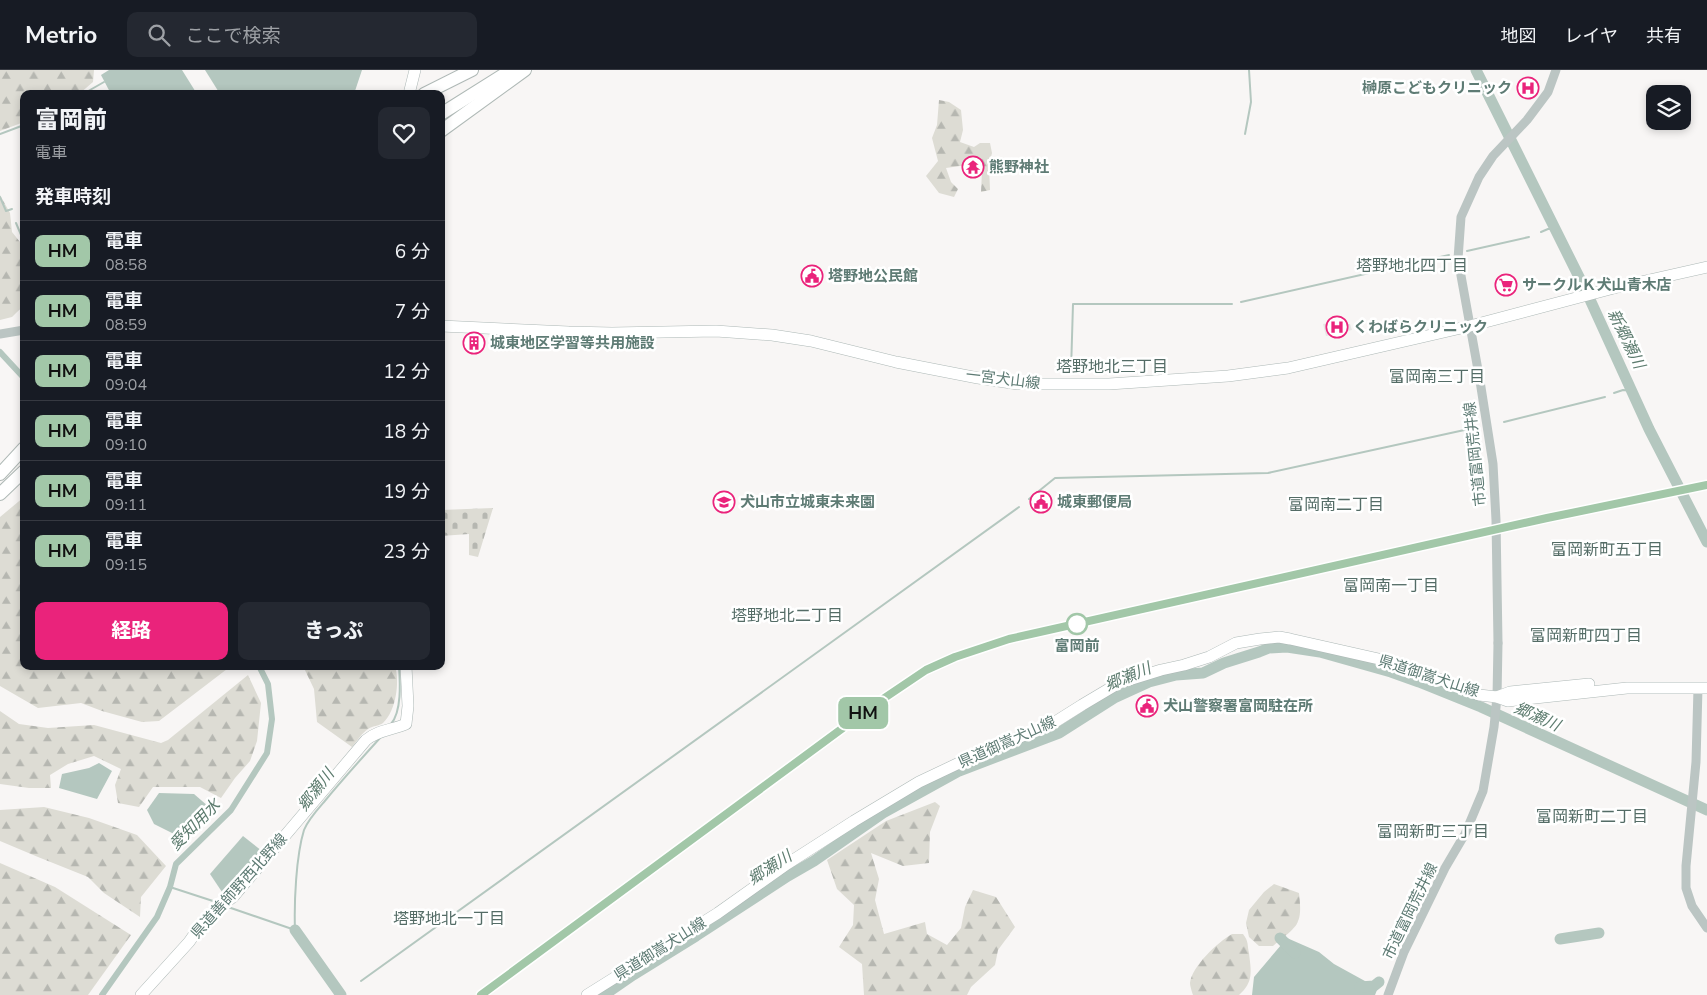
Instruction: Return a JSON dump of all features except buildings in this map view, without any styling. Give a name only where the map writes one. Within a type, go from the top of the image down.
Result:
[{"type":"highway","points":[[432,90],[472,70]]},
{"type":"highway","points":[[445,101],[495,70]]},
{"type":"highway","points":[[445,111],[510,70]]},
{"type":"highway","points":[[445,128],[525,70]]},
{"type":"highway","points":[[0,474],[20,452]]},
{"type":"highway","points":[[0,481],[20,461]]},
{"type":"highway","points":[[0,495],[20,475]]},
{"type":"highway","points":[[0,495],[20,481]]},
{"type":"main road","points":[[410,90],[415,70]]},
{"type":"main road","name":"一宮犬山線","points":[[445,326],[569,332],[716,331],[772,334],[811,340],[896,362],[1018,384],[1109,384],[1251,374],[1288,368],[1470,326],[1608,290],[1707,267]]},
{"type":"main road","name":"県道御嵩犬山線","points":[[587,995],[718,913],[854,820],[919,782],[1056,722],[1119,684],[1209,657],[1236,643],[1260,638],[1290,638],[1401,664],[1496,702],[1628,688],[1704,686]]},
{"type":"main road","name":"県道善師野西北野線","points":[[141,995],[216,909],[233,897],[366,740],[375,732],[393,730],[406,724],[408,706],[406,670]]},
{"type":"street","name":"市道富岡荒井線","points":[[1388,995],[1404,952],[1445,868],[1465,834],[1483,790],[1494,727],[1498,643],[1493,464],[1458,259],[1461,217],[1479,177],[1493,156],[1527,120],[1548,92],[1556,70]]},
{"type":"street","points":[[0,334],[20,331]]},
{"type":"street","points":[[1704,686],[1686,866],[1686,888],[1692,906],[1707,928]]},
{"type":"shaded area","points":[[109,70],[182,70],[194,90],[109,90],[101,75]]},
{"type":"shaded area","points":[[205,70],[362,70],[355,90],[218,90]]},
{"type":"shaded area","name":"くわばらクリニック","points":[[1346,319],[1347,324],[1350,324],[1352,330],[1326,336],[1323,324]]},
{"type":"shaded area","points":[[99,763],[112,771],[97,799],[59,788],[62,774],[89,768]]},
{"type":"shaded area","points":[[159,793],[194,794],[209,807],[180,837],[154,824],[147,810]]},
{"type":"shaded area","points":[[243,836],[262,851],[242,880],[224,895],[210,874]]},
{"type":"shaded area","points":[[1287,938],[1319,952],[1334,964],[1374,986],[1377,990],[1375,995],[1252,995],[1254,977]]},
{"type":"green space","points":[[0,70],[94,70],[93,82],[84,90],[20,90],[20,124],[0,131]]},
{"type":"green space","points":[[939,100],[949,102],[961,110],[963,130],[960,142],[974,147],[980,143],[990,143],[992,153],[989,165],[990,190],[981,192],[982,171],[967,165],[946,168],[951,182],[958,189],[954,197],[939,193],[926,176],[938,161],[932,138],[937,125]]},
{"type":"green space","points":[[0,195],[10,213],[12,232],[20,242],[20,309],[12,317],[0,320]]},
{"type":"green space","points":[[20,500],[20,670],[226,670],[159,721],[142,722],[81,703],[38,708],[0,686],[0,517]]},
{"type":"green space","points":[[493,508],[478,557],[469,555],[469,534],[445,536],[445,510]]},
{"type":"green space","points":[[305,670],[396,670],[397,688],[391,711],[383,723],[366,731],[352,747],[317,722],[314,689]]},
{"type":"green space","points":[[248,675],[261,703],[257,741],[250,761],[221,798],[200,787],[153,787],[139,807],[118,803],[115,785],[121,769],[94,756],[68,764],[50,775],[51,788],[29,788],[0,784],[0,711],[19,724],[48,728],[94,725],[161,743],[168,740]]},
{"type":"green space","points":[[935,802],[940,806],[930,832],[929,863],[903,866],[871,853],[879,879],[875,900],[884,934],[925,922],[927,934],[947,945],[961,928],[965,907],[973,890],[996,897],[1015,927],[998,950],[995,965],[971,987],[967,995],[864,995],[862,964],[839,947],[853,925],[854,905],[837,889],[827,860],[886,821]]},
{"type":"green space","points":[[44,807],[89,818],[137,835],[166,866],[141,897],[140,917],[104,893],[88,877],[0,841],[0,810]]},
{"type":"green space","points":[[0,863],[55,887],[131,935],[88,995],[0,995]]},
{"type":"green space","points":[[1274,884],[1299,893],[1299,919],[1293,929],[1273,946],[1259,946],[1249,937],[1246,923],[1249,910],[1264,892]]},
{"type":"green space","points":[[1232,934],[1243,934],[1247,941],[1251,971],[1249,981],[1244,990],[1239,995],[1193,995],[1190,983],[1195,969],[1213,949]]},
{"type":"waterway","points":[[1245,134],[1251,102],[1249,70]]},
{"type":"waterway","name":"新郷瀬川","points":[[1476,70],[1587,293],[1649,429],[1707,542]]},
{"type":"waterway","points":[[90,90],[104,82]]},
{"type":"waterway","points":[[0,134],[20,126]]},
{"type":"waterway","points":[[0,197],[6,211],[12,209]]},
{"type":"waterway","points":[[16,223],[20,232]]},
{"type":"waterway","points":[[1541,232],[1554,229]]},
{"type":"waterway","points":[[1467,251],[1529,237]]},
{"type":"waterway","points":[[1241,302],[1449,255]]},
{"type":"waterway","points":[[1071,371],[1073,304],[1232,304]]},
{"type":"waterway","name":"愛知用水","points":[[0,352],[20,374]]},
{"type":"waterway","points":[[1614,393],[1623,390],[1632,391]]},
{"type":"waterway","points":[[1504,422],[1605,397]]},
{"type":"waterway","points":[[1029,499],[1055,478],[1268,473],[1469,429]]},
{"type":"waterway","points":[[361,981],[1019,507]]},
{"type":"waterway","name":"郷瀬川","points":[[604,995],[814,861],[883,813],[959,771],[1059,733],[1114,698],[1149,682],[1176,675],[1203,673],[1224,663],[1269,648],[1287,647],[1320,652],[1419,682],[1481,707],[1707,810]]},
{"type":"waterway","name":"愛知用水","points":[[102,995],[157,917],[170,887],[176,864],[231,810],[267,753],[272,719],[268,684],[261,670]]},
{"type":"waterway","name":"郷瀬川","points":[[391,724],[399,704],[399,670]]},
{"type":"waterway","name":"郷瀬川","points":[[228,907],[295,930],[296,880],[304,830],[316,812],[380,738]]},
{"type":"waterway","points":[[170,887],[216,902]]},
{"type":"waterway","name":"郷瀬川","points":[[295,930],[341,995]]},
{"type":"waterway","points":[[1560,939],[1599,933]]},
{"type":"waterway","points":[[1280,938],[1295,953]]},
{"type":"waterway","points":[[1360,987],[1374,986],[1379,982]]},
{"type":"railway","points":[[481,995],[874,705],[926,670],[955,657],[1009,639],[1547,518],[1707,485]]},
{"type":"train","name":"HM","points":[[481,995],[874,705],[926,670],[955,657],[1009,639],[1547,518],[1707,485]]},
{"type":"place","name":"榊原こどもクリニック","points":[[1528,88]]},
{"type":"place","name":"熊野神社","points":[[973,167]]},
{"type":"place","name":"塔野地公民館","points":[[812,276]]},
{"type":"place","name":"サークルＫ犬山青木店","points":[[1506,285]]},
{"type":"place","name":"くわばらクリニック","points":[[1337,327]]},
{"type":"place","name":"城東地区学習等共用施設","points":[[474,343]]},
{"type":"place","name":"犬山市立城東未来園","points":[[724,502]]},
{"type":"place","name":"城東郵便局","points":[[1041,502]]},
{"type":"place","name":"富岡前","points":[[1077,624]]},
{"type":"place","name":"犬山警察署富岡駐在所","points":[[1147,706]]},
{"type":"district","name":"塔野地北四丁目","points":[[1412,266]]},
{"type":"district","name":"塔野地北三丁目","points":[[1112,367]]},
{"type":"district","name":"富岡南三丁目","points":[[1437,377]]},
{"type":"district","name":"富岡南二丁目","points":[[1336,505]]},
{"type":"district","name":"富岡新町五丁目","points":[[1607,550]]},
{"type":"district","name":"富岡南一丁目","points":[[1391,586]]},
{"type":"district","name":"塔野地北二丁目","points":[[787,616]]},
{"type":"district","name":"富岡新町四丁目","points":[[1586,636]]},
{"type":"district","name":"富岡新町二丁目","points":[[1592,817]]},
{"type":"district","name":"富岡新町三丁目","points":[[1433,832]]},
{"type":"district","name":"塔野地北一丁目","points":[[449,919]]}]
